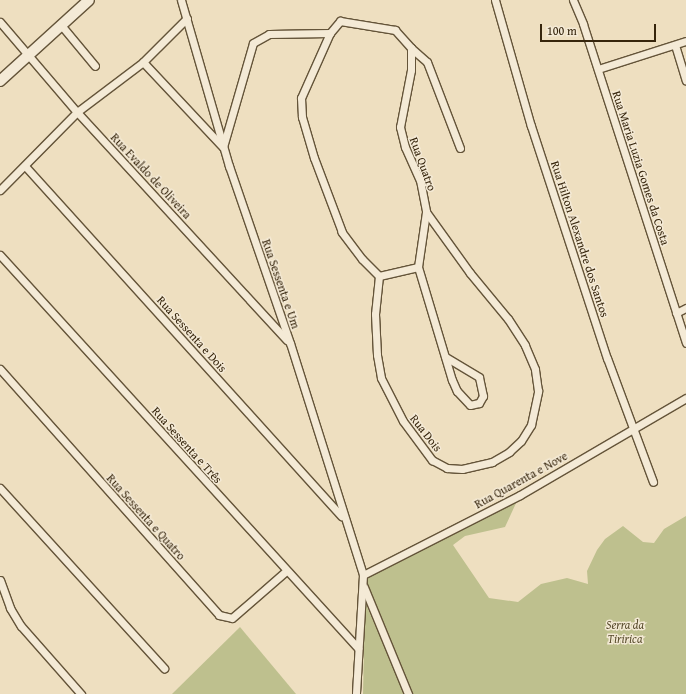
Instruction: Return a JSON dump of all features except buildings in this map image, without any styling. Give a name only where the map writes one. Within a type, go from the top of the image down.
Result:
[{"type":"main road","points":[[0,81],[89,0]]},
{"type":"street","name":"Rua Sessenta e Um","points":[[181,0],[223,147],[290,343],[343,517],[363,575],[356,694]]},
{"type":"street","name":"Rua Hilton Alexandre dos Santos","points":[[495,0],[531,126],[632,430],[653,482]]},
{"type":"street","name":"Rua Maria Luzia Gomes da Costa","points":[[573,0],[598,69],[686,343]]},
{"type":"street","points":[[0,190],[77,112],[143,62],[187,18]]},
{"type":"street","points":[[418,267],[379,276],[352,249],[342,232],[326,192],[302,117],[301,98],[330,33],[340,21],[386,27],[401,34],[411,48],[427,62],[460,148]]},
{"type":"street","name":"Rua Evaldo de Oliveira","points":[[0,22],[29,54],[77,112],[290,343]]},
{"type":"street","points":[[61,25],[95,66]]},
{"type":"street","points":[[223,147],[253,43],[269,34],[330,33]]},
{"type":"street","points":[[598,69],[686,41]]},
{"type":"street","points":[[675,45],[686,80]]},
{"type":"street","name":"Rua Quatro","points":[[411,48],[411,70],[400,127],[405,147],[420,180],[426,212],[418,267],[452,380],[462,400],[470,406],[479,403],[483,396],[479,377],[446,357]]},
{"type":"street","points":[[143,62],[223,147]]},
{"type":"street","name":"Rua Sessenta e Dois","points":[[25,166],[343,517]]},
{"type":"street","name":"Rua Dois","points":[[379,276],[375,314],[377,354],[381,378],[402,421],[432,460],[447,468],[462,469],[492,462],[509,452],[521,441],[531,424],[538,391],[534,369],[525,345],[508,319],[470,273],[426,212]]},
{"type":"street","name":"Rua Sessenta e Três","points":[[0,255],[286,571],[358,648]]},
{"type":"street","points":[[676,313],[686,308]]},
{"type":"street","name":"Rua Sessenta e Quatro","points":[[0,369],[219,615],[225,618],[236,616],[286,571]]},
{"type":"street","name":"Rua Quarenta e Nove","points":[[363,575],[520,495],[686,398]]},
{"type":"street","points":[[0,488],[164,668]]},
{"type":"street","points":[[0,580],[10,608],[21,626],[81,694]]},
{"type":"street","points":[[363,584],[408,694]]},
{"type":"green space","name":"Serra da Tiririca","points":[[517,501],[505,527],[465,536],[453,545],[489,598],[518,602],[541,584],[567,578],[588,584],[587,571],[597,550],[605,539],[623,526],[643,542],[654,543],[664,529],[686,516],[686,694],[413,694],[364,575]]},
{"type":"green space","points":[[365,602],[405,694],[363,694]]},
{"type":"green space","points":[[240,627],[296,694],[172,694]]}]
